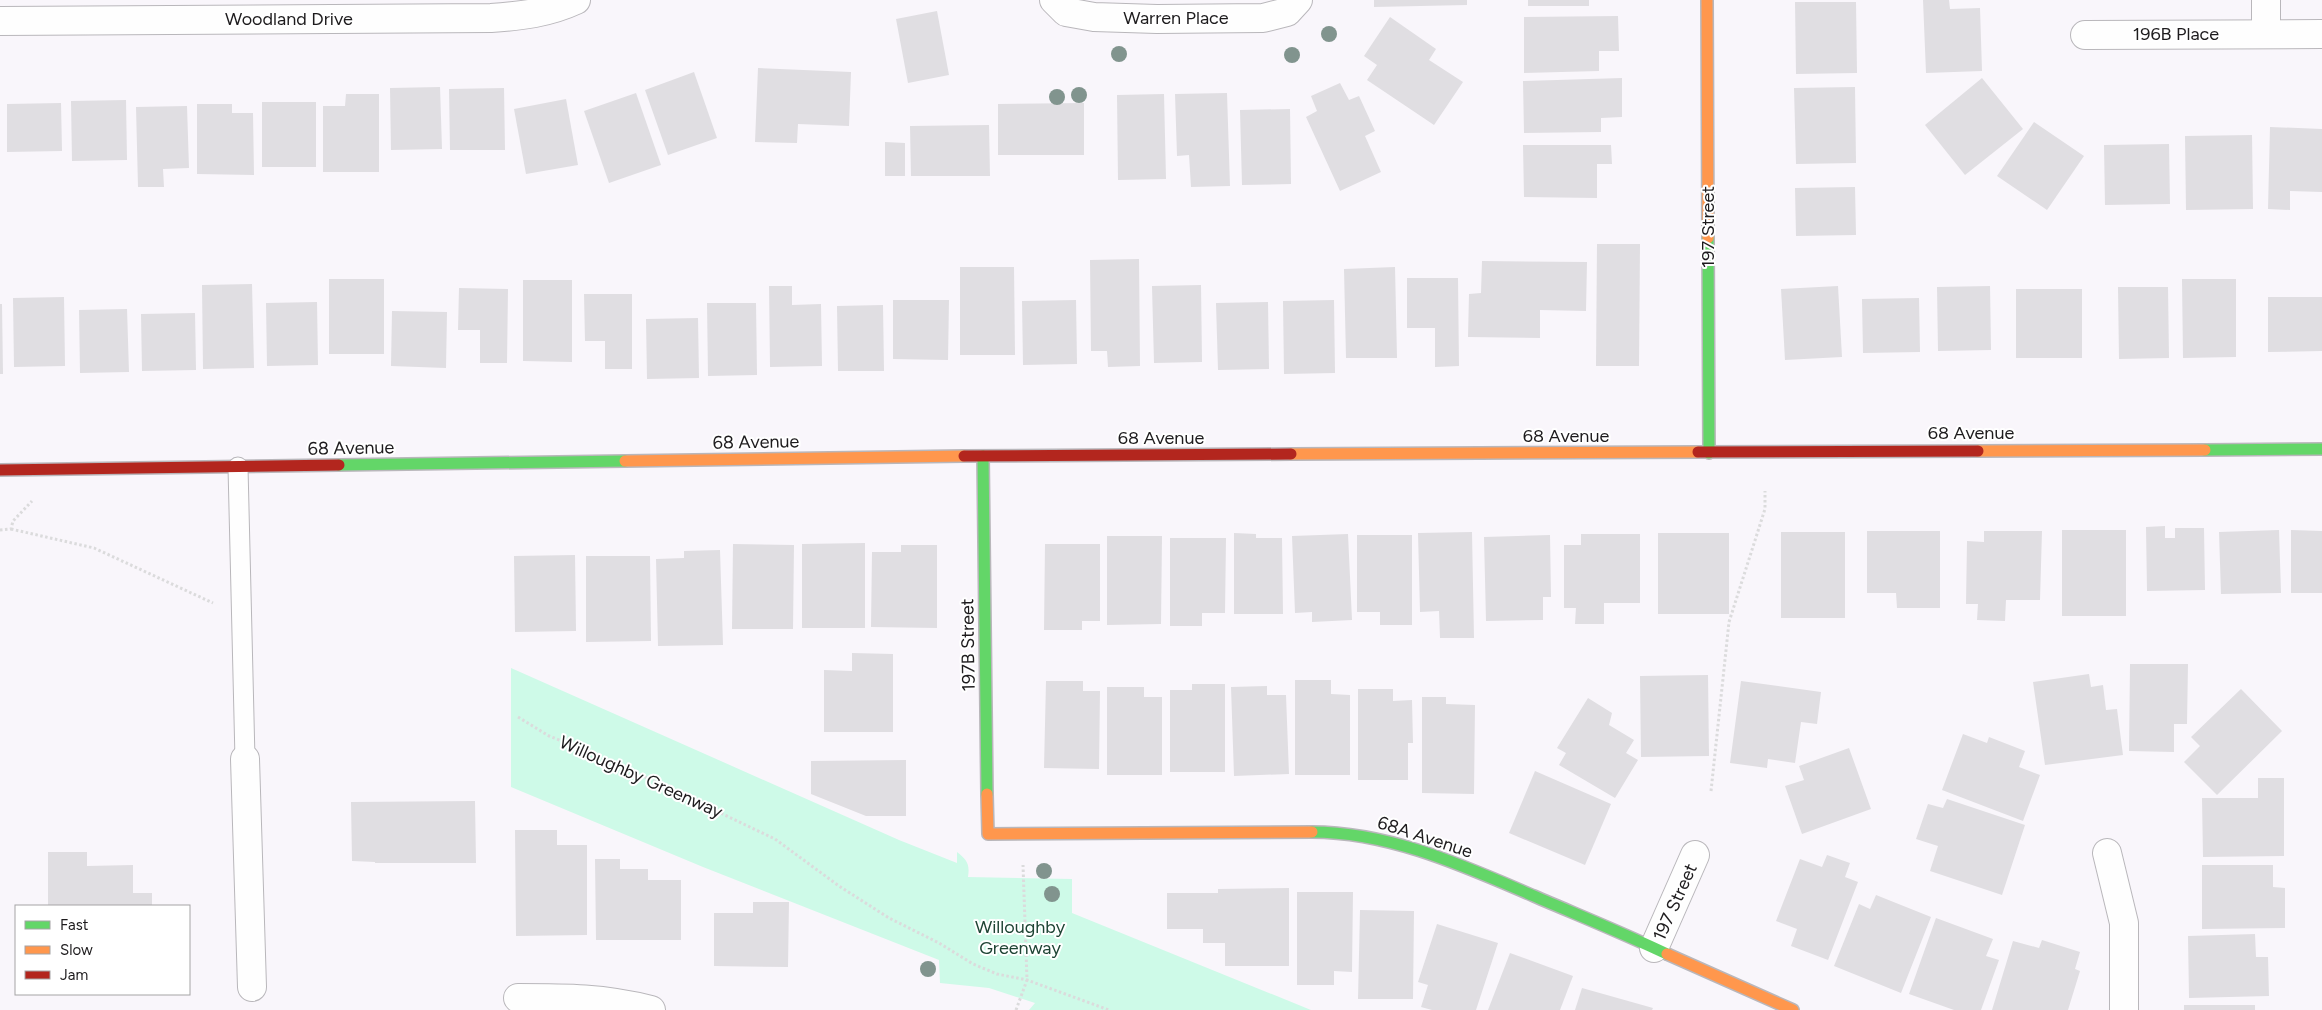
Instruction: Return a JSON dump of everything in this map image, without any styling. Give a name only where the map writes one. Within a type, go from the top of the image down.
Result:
[{"type":"street","name":"Woodland Drive","points":[[0,20],[213,10],[490,18],[528,15],[559,8],[576,0]]},
{"type":"street","name":"Warren Place","points":[[1054,0],[1066,12],[1094,17],[1157,19],[1263,18],[1287,12],[1298,0]]},
{"type":"street","name":"197 Street","points":[[1707,0],[1709,453]]},
{"type":"street","points":[[2266,0],[2266,34]]},
{"type":"street","name":"196B Place","points":[[2085,34],[2322,34]]},
{"type":"street","name":"68 Avenue","points":[[0,470],[983,456],[2322,449]]},
{"type":"street","name":"197B Street","points":[[983,456],[988,834]]},
{"type":"street","points":[[245,759],[252,987]]},
{"type":"street","name":"68A Avenue","points":[[988,834],[1313,832],[1368,836],[1404,845],[1473,870],[1654,948],[1741,990],[1793,1010]]},
{"type":"street","points":[[2107,853],[2124,922],[2124,1010]]},
{"type":"street","name":"197 Street","points":[[1654,948],[1695,855]]},
{"type":"street","points":[[518,998],[607,1000],[651,1010]]},
{"type":"lane","points":[[238,467],[245,759]]},
{"type":"path","points":[[1711,791],[1729,622],[1765,509],[1765,491]]},
{"type":"path","points":[[11,529],[13,521],[32,502]]},
{"type":"path","points":[[0,530],[11,529],[94,548],[214,603]]},
{"type":"path","name":"Willoughby Greenway","points":[[518,717],[549,736],[603,756],[775,839],[839,886],[889,918],[927,936],[973,964],[996,974],[1027,980],[1109,1010]]},
{"type":"path","points":[[1016,1010],[1027,980],[1023,861]]},
{"type":"green space","name":"Willoughby Greenway","points":[[511,668],[899,840],[957,863],[957,852],[967,863],[969,869],[968,877],[1072,879],[1072,913],[1311,1010],[1029,1010],[1035,1003],[989,988],[940,983],[939,960],[703,867],[511,787]]},
{"type":"building","points":[[1374,0],[1467,0],[1467,5],[1374,7]]},
{"type":"building","points":[[1528,0],[1589,0],[1589,6],[1528,6]]},
{"type":"building","points":[[1923,0],[1949,0],[1950,9],[1980,8],[1982,71],[1926,73]]},
{"type":"building","points":[[1795,2],[1856,2],[1857,73],[1796,74]]},
{"type":"building","points":[[937,11],[949,75],[908,83],[896,19]]},
{"type":"building","points":[[1618,16],[1619,51],[1599,51],[1599,71],[1524,73],[1524,17]]},
{"type":"building","points":[[1390,17],[1436,49],[1429,60],[1463,82],[1434,125],[1367,80],[1377,65],[1364,56]]},
{"type":"building","points":[[758,68],[851,72],[849,126],[798,124],[797,143],[755,142]]},
{"type":"building","points":[[694,72],[717,138],[668,155],[645,90]]},
{"type":"building","points":[[1622,78],[1622,117],[1601,118],[1601,132],[1524,133],[1523,81]]},
{"type":"building","points":[[1982,78],[2023,129],[1965,175],[1925,125]]},
{"type":"building","points":[[1340,83],[1349,100],[1359,96],[1375,131],[1365,136],[1381,172],[1340,191],[1306,117],[1317,111],[1311,96]]},
{"type":"building","points":[[440,87],[442,149],[391,150],[390,88]]},
{"type":"building","points":[[1855,87],[1856,163],[1796,164],[1794,88]]},
{"type":"building","points":[[504,88],[505,150],[450,150],[449,89]]},
{"type":"building","points":[[636,93],[661,165],[609,183],[584,111]]},
{"type":"building","points":[[1227,93],[1230,186],[1191,187],[1189,155],[1177,156],[1175,94]]},
{"type":"building","points":[[346,94],[379,94],[379,172],[323,172],[323,106],[345,106]]},
{"type":"building","points":[[1164,94],[1166,179],[1118,180],[1117,95]]},
{"type":"building","points":[[566,99],[578,165],[526,174],[514,109]]},
{"type":"building","points":[[126,100],[127,160],[72,161],[71,101]]},
{"type":"building","points":[[262,102],[316,102],[316,167],[262,167]]},
{"type":"building","points":[[61,103],[62,151],[7,152],[7,104]]},
{"type":"building","points":[[1084,103],[1084,155],[998,155],[998,104]]},
{"type":"building","points":[[197,104],[232,104],[232,113],[253,113],[254,175],[197,174]]},
{"type":"building","points":[[187,106],[189,168],[163,169],[164,187],[138,187],[136,107]]},
{"type":"building","points":[[1290,109],[1291,184],[1242,185],[1240,110]]},
{"type":"building","points":[[2034,122],[2084,156],[2047,210],[1997,176]]},
{"type":"building","points":[[989,125],[990,176],[911,176],[910,126]]},
{"type":"building","points":[[2270,127],[2322,129],[2322,192],[2290,191],[2290,210],[2268,209]]},
{"type":"building","points":[[2252,135],[2253,209],[2186,210],[2185,136]]},
{"type":"building","points":[[885,142],[905,143],[905,176],[885,176]]},
{"type":"building","points":[[2169,144],[2170,204],[2105,205],[2104,145]]},
{"type":"building","points":[[1523,145],[1611,145],[1612,164],[1597,164],[1597,198],[1524,197]]},
{"type":"building","points":[[1855,187],[1856,235],[1796,236],[1795,188]]},
{"type":"building","points":[[1597,244],[1640,244],[1639,366],[1596,366]]},
{"type":"building","points":[[1139,259],[1140,366],[1108,367],[1107,351],[1091,351],[1090,260]]},
{"type":"building","points":[[1482,261],[1587,262],[1586,311],[1540,310],[1540,338],[1468,337],[1469,294],[1481,293]]},
{"type":"building","points":[[960,267],[1014,267],[1015,355],[960,355]]},
{"type":"building","points":[[1395,267],[1397,358],[1346,358],[1344,269]]},
{"type":"building","points":[[1407,278],[1458,278],[1459,366],[1435,367],[1435,328],[1407,328]]},
{"type":"building","points":[[329,279],[384,279],[384,354],[329,354]]},
{"type":"building","points":[[2182,279],[2236,279],[2236,357],[2183,358]]},
{"type":"building","points":[[523,280],[572,280],[572,362],[523,361]]},
{"type":"building","points":[[252,284],[254,368],[203,369],[202,285]]},
{"type":"building","points":[[1201,285],[1202,362],[1154,363],[1152,286]]},
{"type":"building","points":[[769,286],[792,286],[792,305],[821,304],[822,366],[770,367]]},
{"type":"building","points":[[1838,286],[1842,357],[1785,360],[1781,289]]},
{"type":"building","points":[[1990,286],[1991,350],[1938,351],[1937,287]]},
{"type":"building","points":[[2118,287],[2168,287],[2169,358],[2119,359]]},
{"type":"building","points":[[459,288],[508,289],[507,363],[480,363],[480,330],[458,330]]},
{"type":"building","points":[[2016,289],[2082,289],[2082,358],[2016,358]]},
{"type":"building","points":[[584,294],[632,294],[632,369],[605,369],[605,341],[585,341]]},
{"type":"building","points":[[64,297],[65,366],[14,367],[13,298]]},
{"type":"building","points":[[2268,297],[2322,297],[2322,351],[2268,352]]},
{"type":"building","points":[[1919,298],[1920,352],[1863,353],[1862,299]]},
{"type":"building","points":[[893,300],[949,300],[948,360],[893,359]]},
{"type":"building","points":[[1076,300],[1077,364],[1023,365],[1022,301]]},
{"type":"building","points":[[1334,300],[1335,373],[1284,374],[1283,301]]},
{"type":"building","points":[[317,302],[318,365],[267,366],[266,303]]},
{"type":"building","points":[[1268,302],[1269,369],[1218,370],[1216,303]]},
{"type":"building","points":[[707,303],[756,303],[757,375],[708,376]]},
{"type":"building","points":[[0,304],[2,304],[3,374],[0,374]]},
{"type":"building","points":[[883,305],[884,371],[838,371],[837,306]]},
{"type":"building","points":[[127,309],[129,372],[80,373],[79,310]]},
{"type":"building","points":[[392,311],[447,312],[446,368],[391,366]]},
{"type":"building","points":[[195,313],[196,370],[142,371],[141,314]]},
{"type":"building","points":[[698,318],[699,378],[647,379],[646,319]]},
{"type":"building","points":[[2165,526],[2165,538],[2175,538],[2175,528],[2204,528],[2205,590],[2147,591],[2146,527]]},
{"type":"building","points":[[2062,530],[2126,530],[2126,616],[2062,616]]},
{"type":"building","points":[[2279,530],[2281,593],[2221,594],[2219,532]]},
{"type":"building","points":[[2291,530],[2322,531],[2322,593],[2291,593]]},
{"type":"building","points":[[1867,531],[1940,531],[1940,608],[1897,608],[1896,593],[1867,593]]},
{"type":"building","points":[[1984,531],[2042,531],[2040,600],[2006,600],[2005,621],[1977,620],[1978,604],[1966,604],[1967,541],[1984,542]]},
{"type":"building","points":[[1472,532],[1474,638],[1440,638],[1439,611],[1420,612],[1418,533]]},
{"type":"building","points":[[1781,532],[1845,532],[1845,618],[1781,618]]},
{"type":"building","points":[[1234,533],[1256,534],[1256,538],[1282,538],[1283,614],[1234,614]]},
{"type":"building","points":[[1658,533],[1729,533],[1729,614],[1658,614]]},
{"type":"building","points":[[1348,534],[1352,620],[1312,622],[1312,612],[1295,613],[1292,536]]},
{"type":"building","points":[[1581,534],[1640,534],[1640,603],[1604,603],[1604,624],[1575,624],[1576,608],[1564,608],[1564,545],[1581,545]]},
{"type":"building","points":[[1357,535],[1412,535],[1412,625],[1380,625],[1380,612],[1357,612]]},
{"type":"building","points":[[1550,535],[1551,597],[1543,597],[1543,620],[1486,621],[1484,537]]},
{"type":"building","points":[[1107,536],[1162,536],[1161,624],[1107,625]]},
{"type":"building","points":[[1170,538],[1226,538],[1225,613],[1202,613],[1202,626],[1170,626]]},
{"type":"building","points":[[865,543],[865,628],[802,628],[802,544]]},
{"type":"building","points":[[733,544],[794,545],[793,629],[732,629]]},
{"type":"building","points":[[1045,544],[1100,544],[1100,621],[1082,621],[1082,630],[1044,630]]},
{"type":"building","points":[[901,545],[937,545],[937,628],[871,627],[872,552],[901,552]]},
{"type":"building","points":[[720,550],[723,645],[658,646],[656,559],[684,558],[684,551]]},
{"type":"building","points":[[575,555],[576,631],[515,632],[514,556]]},
{"type":"building","points":[[586,556],[650,556],[651,641],[586,642]]},
{"type":"building","points":[[852,653],[893,654],[893,732],[824,732],[824,670],[852,671]]},
{"type":"building","points":[[2130,664],[2188,664],[2187,724],[2174,724],[2174,752],[2129,751]]},
{"type":"building","points":[[2089,674],[2091,687],[2103,685],[2106,710],[2117,709],[2123,755],[2045,765],[2033,682]]},
{"type":"building","points":[[1708,675],[1709,756],[1641,757],[1640,676]]},
{"type":"building","points":[[1295,680],[1331,680],[1331,694],[1350,695],[1350,775],[1295,775]]},
{"type":"building","points":[[1046,681],[1083,681],[1083,691],[1100,691],[1099,769],[1044,768]]},
{"type":"building","points":[[1741,681],[1821,692],[1817,724],[1801,722],[1795,763],[1768,759],[1767,768],[1730,763]]},
{"type":"building","points":[[1192,684],[1225,684],[1225,772],[1170,772],[1170,690],[1192,690]]},
{"type":"building","points":[[1267,686],[1267,695],[1286,695],[1289,774],[1234,776],[1231,687]]},
{"type":"building","points":[[1107,687],[1144,687],[1144,697],[1162,697],[1162,775],[1107,775]]},
{"type":"building","points":[[1358,689],[1393,689],[1393,701],[1412,700],[1413,743],[1408,743],[1408,780],[1358,780]]},
{"type":"building","points":[[2241,689],[2282,731],[2217,795],[2184,762],[2200,746],[2191,737]]},
{"type":"building","points":[[1422,697],[1446,697],[1446,704],[1475,705],[1474,794],[1422,793]]},
{"type":"building","points":[[1588,698],[1612,713],[1609,725],[1634,740],[1626,753],[1638,760],[1615,798],[1559,765],[1566,753],[1557,748]]},
{"type":"building","points":[[1963,734],[1987,743],[1989,737],[2025,751],[2019,767],[2040,775],[2023,821],[1942,790]]},
{"type":"building","points":[[1849,748],[1871,809],[1802,834],[1785,786],[1804,780],[1799,766]]},
{"type":"building","points":[[906,760],[906,816],[866,816],[811,794],[811,761]]},
{"type":"building","points":[[1535,771],[1611,804],[1585,865],[1509,833]]},
{"type":"building","points":[[2258,778],[2284,778],[2284,856],[2203,857],[2202,798],[2258,798]]},
{"type":"building","points":[[1947,799],[2025,825],[2002,895],[1930,871],[1938,846],[1916,839],[1928,804],[1943,808]]},
{"type":"building","points":[[475,801],[476,863],[375,863],[352,861],[351,802]]},
{"type":"building","points":[[515,830],[557,830],[557,845],[587,845],[587,935],[516,936]]},
{"type":"building","points":[[48,852],[87,852],[87,866],[133,865],[133,893],[152,893],[152,905],[48,905]]},
{"type":"building","points":[[1827,855],[1850,863],[1845,877],[1858,882],[1828,960],[1791,946],[1797,929],[1776,921],[1800,859],[1822,867]]},
{"type":"building","points":[[595,859],[620,859],[620,869],[648,869],[648,880],[681,880],[681,940],[596,940]]},
{"type":"building","points":[[2202,865],[2273,865],[2273,887],[2285,888],[2285,928],[2202,929]]},
{"type":"building","points":[[1289,888],[1289,966],[1225,966],[1225,943],[1203,943],[1203,929],[1167,929],[1167,893],[1218,893],[1218,889]]},
{"type":"building","points":[[1297,892],[1353,892],[1352,972],[1334,971],[1334,985],[1297,985]]},
{"type":"building","points":[[1876,895],[1931,917],[1901,993],[1834,966],[1859,904],[1870,909]]},
{"type":"building","points":[[753,902],[789,902],[788,967],[714,966],[714,913],[753,913]]},
{"type":"building","points":[[1360,910],[1414,911],[1413,999],[1358,999]]},
{"type":"building","points":[[1936,918],[1993,939],[1986,956],[1999,960],[1981,1010],[1954,1010],[1909,994]]},
{"type":"building","points":[[1437,924],[1498,943],[1476,1010],[1432,1010],[1421,1007],[1428,985],[1418,982]]},
{"type":"building","points":[[2255,934],[2256,957],[2268,957],[2269,996],[2189,998],[2188,936]]},
{"type":"building","points":[[2042,940],[2080,952],[2075,969],[2080,971],[2068,1010],[1992,1010],[2013,941],[2039,948]]},
{"type":"building","points":[[1510,953],[1573,976],[1560,1010],[1488,1010]]},
{"type":"building","points":[[1582,988],[1653,1008],[1652,1010],[1575,1010]]},
{"type":"building","points":[[2184,1005],[2255,1005],[2255,1010],[2184,1010]]},
{"type":"traffic: fast","points":[[1708,238],[1709,453]]},
{"type":"traffic: fast","points":[[2205,450],[2322,449]]},
{"type":"traffic: fast","points":[[983,456],[987,794]]},
{"type":"traffic: fast","points":[[339,465],[625,461]]},
{"type":"traffic: fast","points":[[1312,832],[1370,838],[1426,853],[1481,873],[1667,954]]},
{"type":"traffic: slow","points":[[1707,0],[1708,238]]},
{"type":"traffic: slow","points":[[1978,451],[2205,450]]},
{"type":"traffic: slow","points":[[1291,454],[1698,452]]},
{"type":"traffic: slow","points":[[625,461],[964,456]]},
{"type":"traffic: slow","points":[[987,794],[988,834],[1312,832]]},
{"type":"traffic: slow","points":[[1667,954],[1793,1010]]},
{"type":"traffic: jam","points":[[1698,452],[1978,451]]},
{"type":"traffic: jam","points":[[964,456],[1291,454]]},
{"type":"traffic: jam","points":[[0,470],[339,465]]}]
